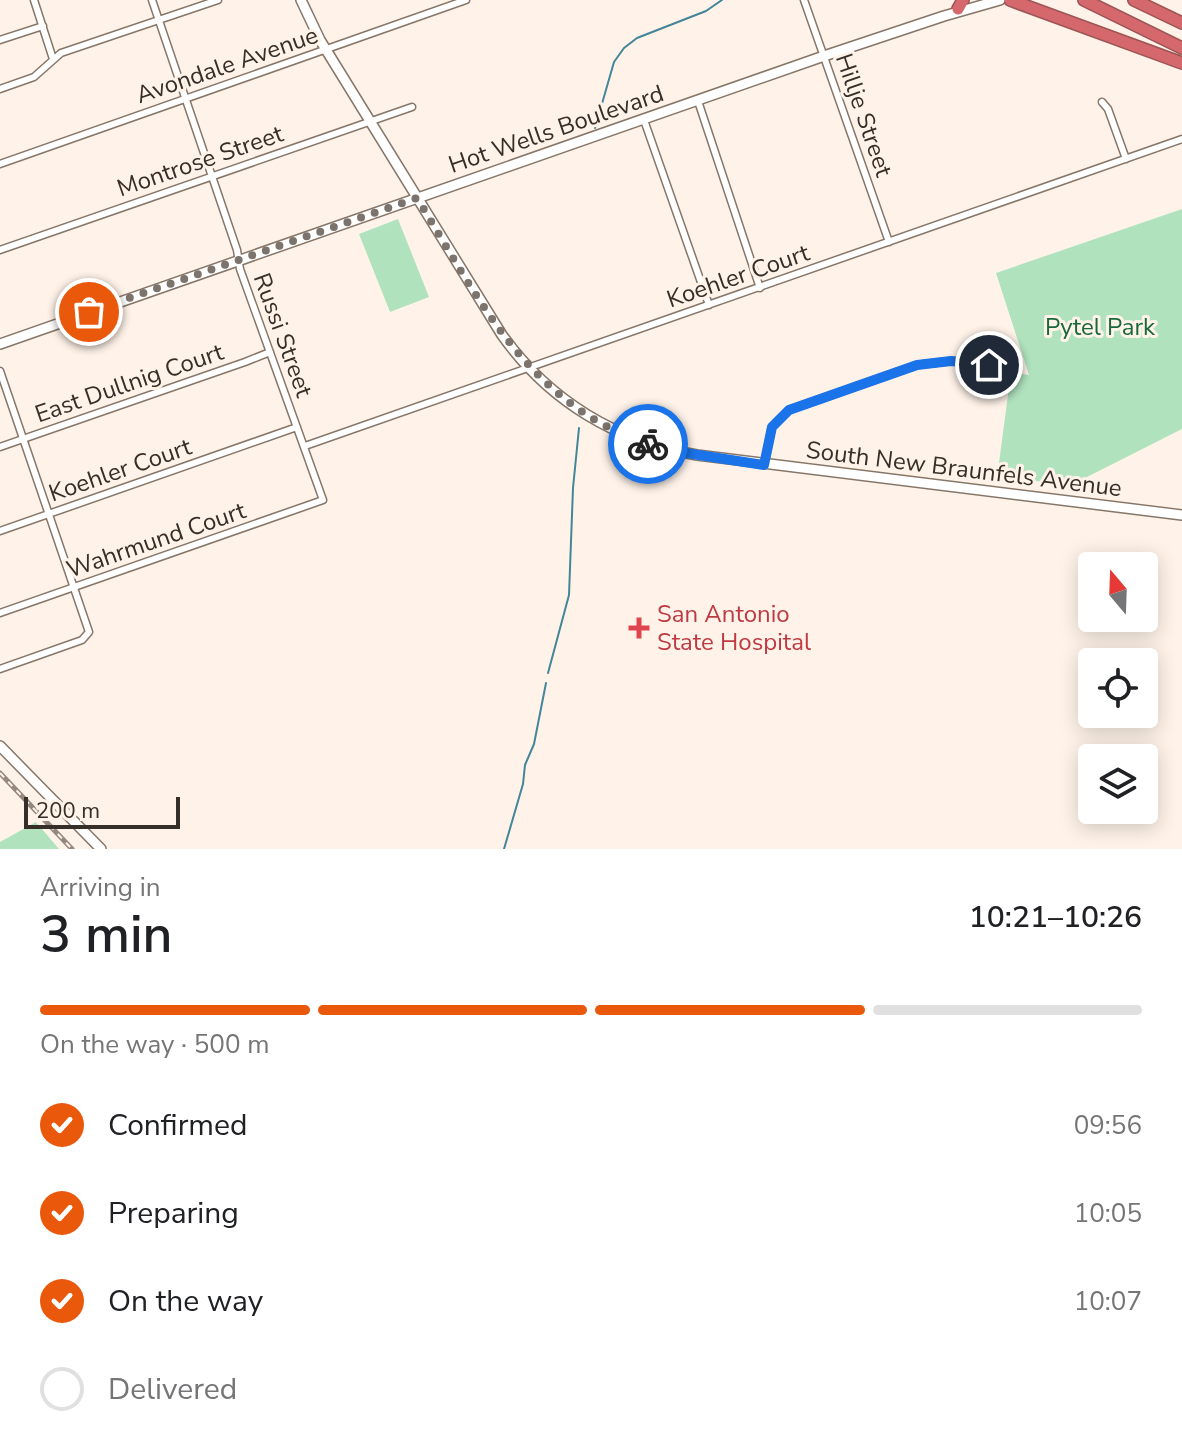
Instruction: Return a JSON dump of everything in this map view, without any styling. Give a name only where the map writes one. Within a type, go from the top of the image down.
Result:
[{"type":"highway","points":[[1010,0],[1182,63]]},
{"type":"highway","points":[[1084,0],[1182,48]]},
{"type":"highway","points":[[1134,0],[1182,23]]},
{"type":"main road","name":"South New Braunfels Avenue","points":[[301,0],[326,49],[502,335],[530,368],[569,404],[618,433],[673,451],[764,465],[1182,515]]},
{"type":"main road","name":"Hot Wells Boulevard","points":[[944,16],[960,5],[979,0]]},
{"type":"main road","name":"Hot Wells Boulevard","points":[[0,344],[824,56],[1000,0]]},
{"type":"main road","points":[[0,746],[101,849]]},
{"type":"street","points":[[34,0],[53,59]]},
{"type":"street","name":"Russi Street","points":[[152,0],[323,500]]},
{"type":"street","points":[[0,89],[34,77],[61,53],[218,0]]},
{"type":"street","name":"Avondale Avenue","points":[[0,164],[466,0]]},
{"type":"street","name":"Hillje Street","points":[[804,0],[889,242]]},
{"type":"street","points":[[0,40],[43,26]]},
{"type":"street","points":[[698,101],[760,288]]},
{"type":"street","points":[[1102,102],[1108,109],[1126,159]]},
{"type":"street","name":"Montrose Street","points":[[0,250],[412,107]]},
{"type":"street","points":[[644,120],[709,305]]},
{"type":"street","name":"Koehler Court","points":[[305,446],[1182,139]]},
{"type":"street","name":"East Dullnig Court","points":[[0,447],[270,352]]},
{"type":"street","points":[[764,465],[772,427],[789,410],[917,365],[951,361],[1012,367]]},
{"type":"street","points":[[0,371],[89,632],[82,640],[0,669]]},
{"type":"street","name":"Koehler Court","points":[[0,531],[297,427]]},
{"type":"street","name":"Wahrmund Court","points":[[0,613],[323,500]]},
{"type":"green space","name":"Pytel Park","points":[[1182,209],[1182,429],[1073,484],[997,478],[1011,372],[1029,375],[996,273]]},
{"type":"green space","points":[[398,219],[429,297],[390,312],[359,234]]},
{"type":"green space","points":[[36,822],[59,849],[0,849],[0,842]]},
{"type":"waterway","points":[[595,128],[614,62],[624,48],[637,38],[706,11],[722,0]]},
{"type":"waterway","points":[[548,673],[569,595],[573,488],[579,428]]},
{"type":"waterway","points":[[504,849],[523,784],[525,765],[534,744],[546,683]]},
{"type":"railway","points":[[0,773],[72,849]]},
{"type":"way so far","points":[[89,312],[417,198],[489,315],[525,364],[569,404],[593,420],[648,444]]},
{"type":"place","name":"San Antonio State Hospital","points":[[639,628]]},
{"type":"route","points":[[648,444],[673,451],[764,465],[772,427],[789,410],[917,365],[939,361],[989,365]]}]
